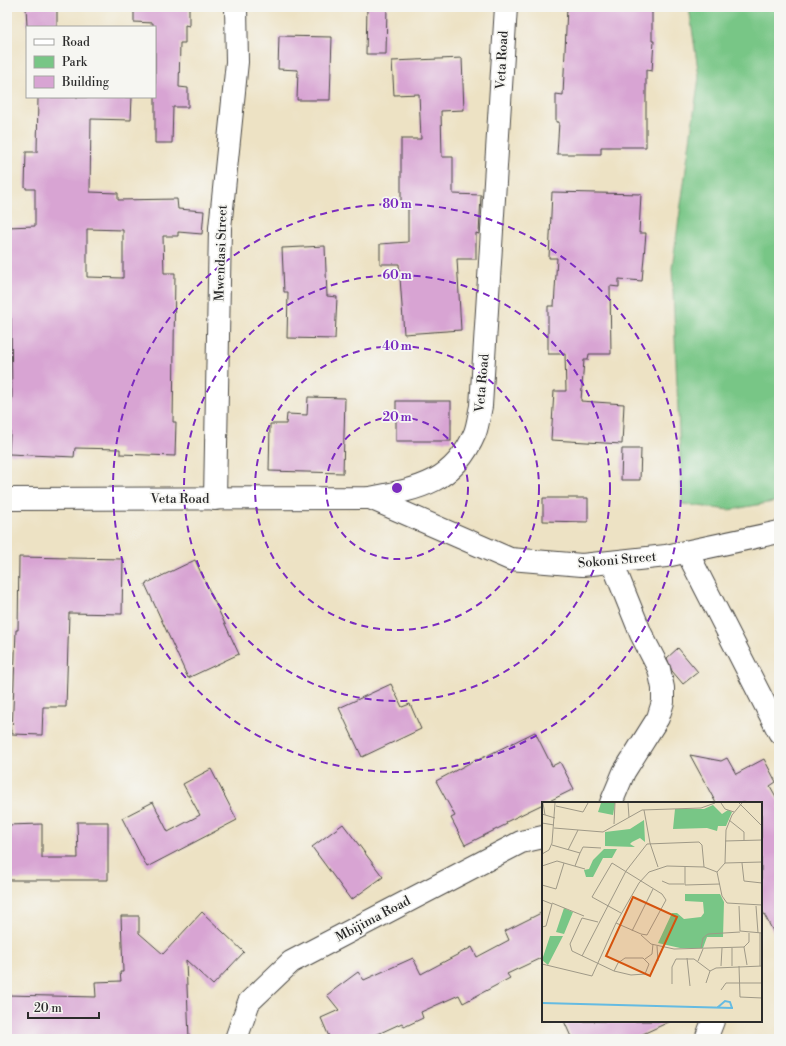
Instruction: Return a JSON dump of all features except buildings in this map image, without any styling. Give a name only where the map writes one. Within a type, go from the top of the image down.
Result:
[{"type":"street","name":"Mwendasi Street","points":[[215,499],[220,228],[237,62],[236,7]]},
{"type":"street","name":"Veta Road","points":[[7,499],[370,498],[401,492],[431,483],[449,470],[462,456],[475,432],[482,406],[506,7]]},
{"type":"street","name":"Sokoni Street","points":[[370,498],[510,559],[582,565],[666,556],[779,532]]},
{"type":"street","points":[[687,552],[779,732]]},
{"type":"street","points":[[610,802],[624,772],[658,718],[663,702],[663,688],[659,669],[641,634],[612,562]]},
{"type":"street","name":"Mbijima Road","points":[[236,1039],[249,1002],[291,962],[521,842],[542,837]]},
{"type":"street","points":[[706,1039],[713,1022]]},
{"type":"green space","points":[[689,7],[779,7],[779,501],[729,510],[682,504],[672,268],[699,77]]}]
